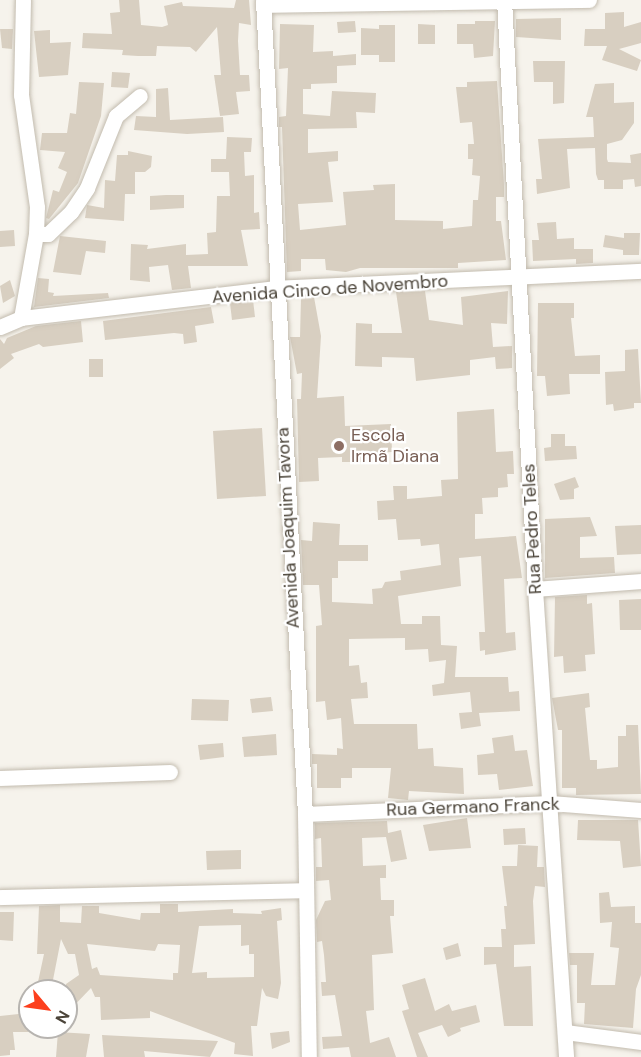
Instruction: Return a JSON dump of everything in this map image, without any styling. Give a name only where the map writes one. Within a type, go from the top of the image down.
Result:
[{"type":"street","points":[[7,321],[36,234],[37,207],[21,95],[23,0]]},
{"type":"street","points":[[263,3],[589,0]]},
{"type":"street","name":"Rua Pedro Teles","points":[[504,2],[535,589],[566,1057]]},
{"type":"street","name":"Avenida Joaquim Tavora","points":[[263,3],[275,288],[304,814],[309,1057]]},
{"type":"street","points":[[36,234],[48,234],[71,212],[87,188],[116,116],[140,96]]},
{"type":"street","name":"Avenida Cinco de Novembro","points":[[7,321],[275,288],[641,271]]},
{"type":"street","points":[[535,589],[641,581]]},
{"type":"street","points":[[0,778],[170,772]]},
{"type":"street","name":"Rua Germano Franck","points":[[304,814],[550,803],[641,810]]},
{"type":"street","points":[[0,897],[304,890]]},
{"type":"street","points":[[565,1032],[641,1042]]},
{"type":"building","points":[[119,0],[139,0],[141,25],[162,27],[168,25],[164,6],[182,2],[183,6],[234,8],[236,0],[249,0],[251,25],[239,23],[238,41],[240,75],[249,75],[250,91],[236,92],[239,114],[220,116],[214,75],[221,75],[217,27],[196,52],[190,47],[157,46],[156,56],[138,56],[122,55],[123,50],[82,48],[83,33],[112,34],[110,13],[120,12]]},
{"type":"building","points":[[624,12],[624,27],[641,22],[641,43],[619,49],[641,60],[637,71],[602,60],[607,46],[584,46],[585,29],[605,29],[605,13]]},
{"type":"building","points":[[561,18],[561,40],[516,37],[516,19]]},
{"type":"building","points":[[355,21],[356,32],[338,33],[337,22]]},
{"type":"building","points":[[475,21],[495,21],[493,56],[474,58],[473,44],[457,44],[457,24],[475,24]]},
{"type":"building","points":[[280,24],[314,25],[313,52],[333,51],[333,56],[356,54],[356,65],[337,66],[337,83],[311,84],[311,89],[303,89],[303,114],[330,116],[332,91],[376,93],[375,113],[356,112],[357,128],[308,129],[308,153],[338,151],[338,161],[328,162],[333,202],[298,204],[300,230],[346,225],[343,192],[374,190],[373,185],[395,184],[395,220],[443,221],[443,229],[472,226],[473,200],[478,200],[480,176],[472,175],[473,159],[468,159],[468,144],[474,144],[472,122],[460,123],[456,87],[467,87],[467,82],[497,81],[504,197],[496,197],[496,221],[501,221],[506,260],[458,263],[458,268],[360,268],[346,272],[326,270],[325,259],[301,259],[301,271],[287,272],[282,127],[279,127],[279,117],[286,116],[288,68],[279,69]]},
{"type":"building","points":[[418,24],[435,25],[435,44],[418,44]]},
{"type":"building","points":[[379,25],[395,25],[395,62],[379,62],[379,55],[361,55],[361,28],[379,29]]},
{"type":"building","points":[[0,29],[13,29],[12,49],[2,48]]},
{"type":"building","points":[[50,30],[50,43],[71,42],[68,75],[39,77],[34,31]]},
{"type":"building","points":[[533,61],[565,61],[564,103],[553,104],[553,82],[534,82]]},
{"type":"building","points":[[112,72],[130,73],[128,88],[111,87]]},
{"type":"building","points":[[79,82],[104,83],[101,116],[78,183],[49,219],[46,218],[53,190],[59,192],[67,172],[58,168],[65,152],[40,150],[42,133],[67,133],[70,113],[76,114]]},
{"type":"building","points":[[614,83],[614,103],[634,102],[634,123],[622,140],[607,144],[607,159],[608,162],[631,163],[630,155],[641,153],[641,186],[635,187],[634,179],[623,180],[623,189],[604,189],[604,180],[598,180],[596,174],[595,148],[567,149],[570,188],[537,194],[536,179],[542,179],[538,139],[594,137],[593,117],[586,117],[595,84]]},
{"type":"building","points":[[168,88],[170,120],[223,117],[224,132],[187,134],[134,130],[136,116],[156,117],[156,89]]},
{"type":"building","points":[[227,137],[252,138],[251,152],[244,152],[245,176],[254,175],[254,213],[259,212],[260,229],[241,230],[248,266],[188,266],[191,288],[172,290],[168,265],[149,267],[150,282],[130,280],[131,244],[148,245],[147,249],[186,244],[186,255],[208,254],[207,233],[216,232],[217,196],[230,196],[229,172],[211,172],[211,159],[226,159]]},
{"type":"building","points":[[128,151],[152,156],[151,167],[145,172],[135,172],[135,194],[125,194],[124,221],[85,218],[87,205],[104,208],[105,180],[115,181],[117,155],[128,155]]},
{"type":"building","points":[[184,195],[184,208],[150,210],[150,196]]},
{"type":"building","points":[[556,222],[557,239],[574,238],[574,249],[593,249],[593,263],[576,264],[576,259],[533,261],[532,240],[539,240],[537,223]]},
{"type":"building","points":[[14,230],[15,246],[0,247],[0,231]]},
{"type":"building","points":[[624,233],[640,233],[639,255],[623,255],[623,250],[603,247],[605,235],[624,238]]},
{"type":"building","points":[[60,236],[106,241],[105,253],[86,251],[81,275],[53,272]]},
{"type":"building","points":[[38,278],[49,279],[48,292],[54,293],[53,296],[108,293],[109,298],[34,307]]},
{"type":"building","points":[[10,280],[15,296],[3,303],[0,286]]},
{"type":"building","points":[[425,291],[429,320],[463,325],[461,297],[508,291],[507,324],[491,323],[493,347],[512,346],[512,368],[496,369],[495,357],[470,360],[470,375],[416,381],[414,358],[382,357],[382,367],[355,366],[356,323],[372,324],[372,333],[402,333],[396,292]]},
{"type":"building","points":[[314,297],[321,336],[317,398],[344,396],[345,426],[391,424],[392,452],[374,453],[374,462],[342,462],[342,457],[318,458],[319,481],[299,482],[297,399],[301,399],[302,373],[297,374],[290,337],[300,337],[301,298]]},
{"type":"building","points":[[253,300],[255,317],[232,320],[230,303]]},
{"type":"building","points":[[538,303],[574,303],[574,318],[571,318],[575,356],[600,355],[600,374],[569,374],[570,394],[547,396],[545,376],[537,376]]},
{"type":"building","points":[[211,307],[214,323],[195,326],[197,342],[184,344],[183,334],[174,333],[105,340],[103,321]]},
{"type":"building","points":[[81,321],[83,342],[43,347],[39,344],[11,354],[14,358],[0,369],[0,339],[4,344],[7,338],[36,326]]},
{"type":"building","points":[[638,349],[641,403],[634,403],[634,408],[614,411],[613,404],[606,405],[605,372],[625,371],[625,350]]},
{"type":"building","points":[[89,359],[103,359],[103,377],[89,377]]},
{"type":"building","points":[[494,409],[496,452],[513,451],[514,474],[507,474],[508,487],[498,488],[498,497],[482,498],[483,514],[475,514],[475,539],[516,536],[522,578],[504,579],[506,633],[515,632],[516,650],[485,655],[485,650],[480,651],[479,632],[485,632],[481,556],[459,558],[461,586],[398,596],[401,624],[422,624],[422,616],[440,616],[441,645],[457,646],[455,677],[508,677],[509,692],[519,691],[520,711],[479,713],[481,726],[461,729],[459,713],[472,712],[470,692],[433,696],[432,685],[444,683],[446,660],[429,662],[428,649],[405,650],[405,638],[349,639],[349,666],[359,665],[361,683],[367,682],[368,698],[351,699],[354,724],[417,724],[418,749],[433,748],[434,766],[463,768],[464,794],[409,791],[408,800],[388,798],[391,768],[352,768],[352,778],[341,778],[341,788],[317,788],[317,764],[312,764],[312,754],[337,755],[337,748],[343,749],[341,718],[327,720],[325,701],[316,702],[316,626],[322,625],[319,585],[303,585],[301,540],[312,541],[313,522],[340,524],[339,545],[368,545],[368,561],[338,561],[338,578],[332,578],[332,602],[373,604],[372,589],[382,588],[385,582],[401,580],[400,571],[441,565],[439,544],[421,546],[420,539],[398,540],[396,519],[378,520],[377,501],[394,500],[393,486],[407,486],[407,499],[442,496],[441,480],[458,479],[457,412]]},
{"type":"building","points":[[262,428],[266,496],[217,499],[213,431]]},
{"type":"building","points":[[551,434],[565,434],[565,446],[576,446],[577,459],[545,461],[544,448],[551,447]]},
{"type":"building","points":[[575,477],[579,487],[574,489],[574,499],[560,500],[554,484]]},
{"type":"building","points":[[590,517],[597,536],[580,537],[580,558],[614,557],[615,573],[545,578],[545,519]]},
{"type":"building","points":[[641,525],[641,554],[617,555],[615,526]]},
{"type":"building","points":[[587,595],[587,604],[592,603],[595,654],[585,655],[586,671],[564,673],[563,656],[554,657],[555,597]]},
{"type":"building","points":[[641,599],[641,630],[620,630],[619,600]]},
{"type":"building","points":[[589,693],[590,707],[585,708],[590,760],[597,760],[597,769],[618,767],[618,736],[626,736],[626,725],[638,725],[641,794],[576,795],[576,788],[562,788],[562,730],[558,730],[552,698]]},
{"type":"building","points":[[271,697],[273,711],[252,713],[250,699]]},
{"type":"building","points":[[192,699],[229,700],[228,721],[191,720]]},
{"type":"building","points":[[276,734],[277,755],[244,757],[242,737]]},
{"type":"building","points":[[513,735],[515,751],[527,750],[533,786],[499,790],[497,774],[478,775],[477,755],[494,753],[492,738]]},
{"type":"building","points":[[223,743],[224,757],[200,760],[198,745]]},
{"type":"building","points":[[467,818],[471,848],[429,851],[423,825]]},
{"type":"building","points":[[578,820],[638,820],[641,866],[623,868],[620,841],[577,840]]},
{"type":"building","points":[[387,821],[388,833],[401,830],[407,859],[391,862],[386,837],[362,838],[363,866],[386,865],[386,878],[380,878],[381,900],[394,900],[394,916],[390,916],[393,953],[372,955],[374,1010],[366,1011],[370,1043],[389,1037],[396,1057],[351,1057],[349,1047],[323,1049],[322,1037],[342,1036],[335,995],[322,996],[321,982],[326,982],[324,955],[322,941],[317,942],[316,920],[325,901],[331,900],[329,880],[316,881],[316,867],[322,867],[321,838],[315,839],[315,823]]},
{"type":"building","points":[[525,828],[526,844],[504,845],[503,829]]},
{"type":"building","points":[[518,845],[538,846],[537,867],[544,867],[545,887],[535,886],[533,901],[535,944],[514,945],[514,967],[531,966],[533,1026],[504,1026],[496,964],[484,965],[484,947],[502,947],[501,929],[506,929],[504,906],[507,906],[502,866],[517,866]]},
{"type":"building","points":[[241,850],[241,869],[207,870],[206,851]]},
{"type":"building","points":[[609,892],[611,907],[635,906],[635,923],[641,923],[641,975],[636,989],[633,1028],[584,1024],[585,1003],[577,1003],[577,965],[570,965],[569,953],[594,953],[591,985],[615,985],[619,948],[610,947],[612,922],[600,923],[599,893]]},
{"type":"building","points":[[160,904],[178,904],[178,912],[233,909],[233,913],[262,914],[261,911],[281,908],[282,920],[277,921],[281,983],[278,999],[266,996],[262,988],[257,1026],[251,1026],[253,1056],[234,1054],[235,1043],[150,1011],[150,1018],[101,1020],[100,997],[95,997],[91,988],[78,1002],[78,979],[73,979],[79,975],[75,954],[68,954],[61,939],[53,979],[39,979],[44,954],[37,954],[39,906],[60,905],[60,922],[81,923],[82,906],[99,906],[99,913],[140,920],[141,913],[160,913]],"holes":[[[241,925],[241,946],[249,945],[249,954],[254,954],[254,977],[207,978],[207,972],[192,973],[199,926]],[[87,944],[155,951],[158,944],[180,945],[178,973],[173,973],[173,980],[100,975],[97,967],[92,969]]]},
{"type":"building","points":[[0,912],[14,912],[13,941],[0,940]]},
{"type":"building","points":[[458,943],[461,956],[446,960],[443,948]]},
{"type":"building","points":[[425,978],[435,1011],[449,1004],[452,1011],[476,1005],[480,1022],[460,1028],[461,1031],[448,1037],[442,1025],[418,1033],[428,1057],[417,1057],[402,1011],[409,1009],[402,985]]},
{"type":"building","points":[[18,1014],[18,1032],[13,1032],[15,1050],[10,1050],[10,1055],[0,1056],[0,1016]]},
{"type":"building","points":[[289,1031],[290,1042],[272,1049],[270,1033]]},
{"type":"building","points":[[78,1033],[90,1034],[86,1057],[56,1057],[57,1039],[78,1039]]},
{"type":"building","points":[[102,1035],[218,1041],[210,1057],[144,1051],[145,1057],[104,1057]]},
{"type":"place","name":"Escola Irmã Diana","points":[[339,446]]}]
